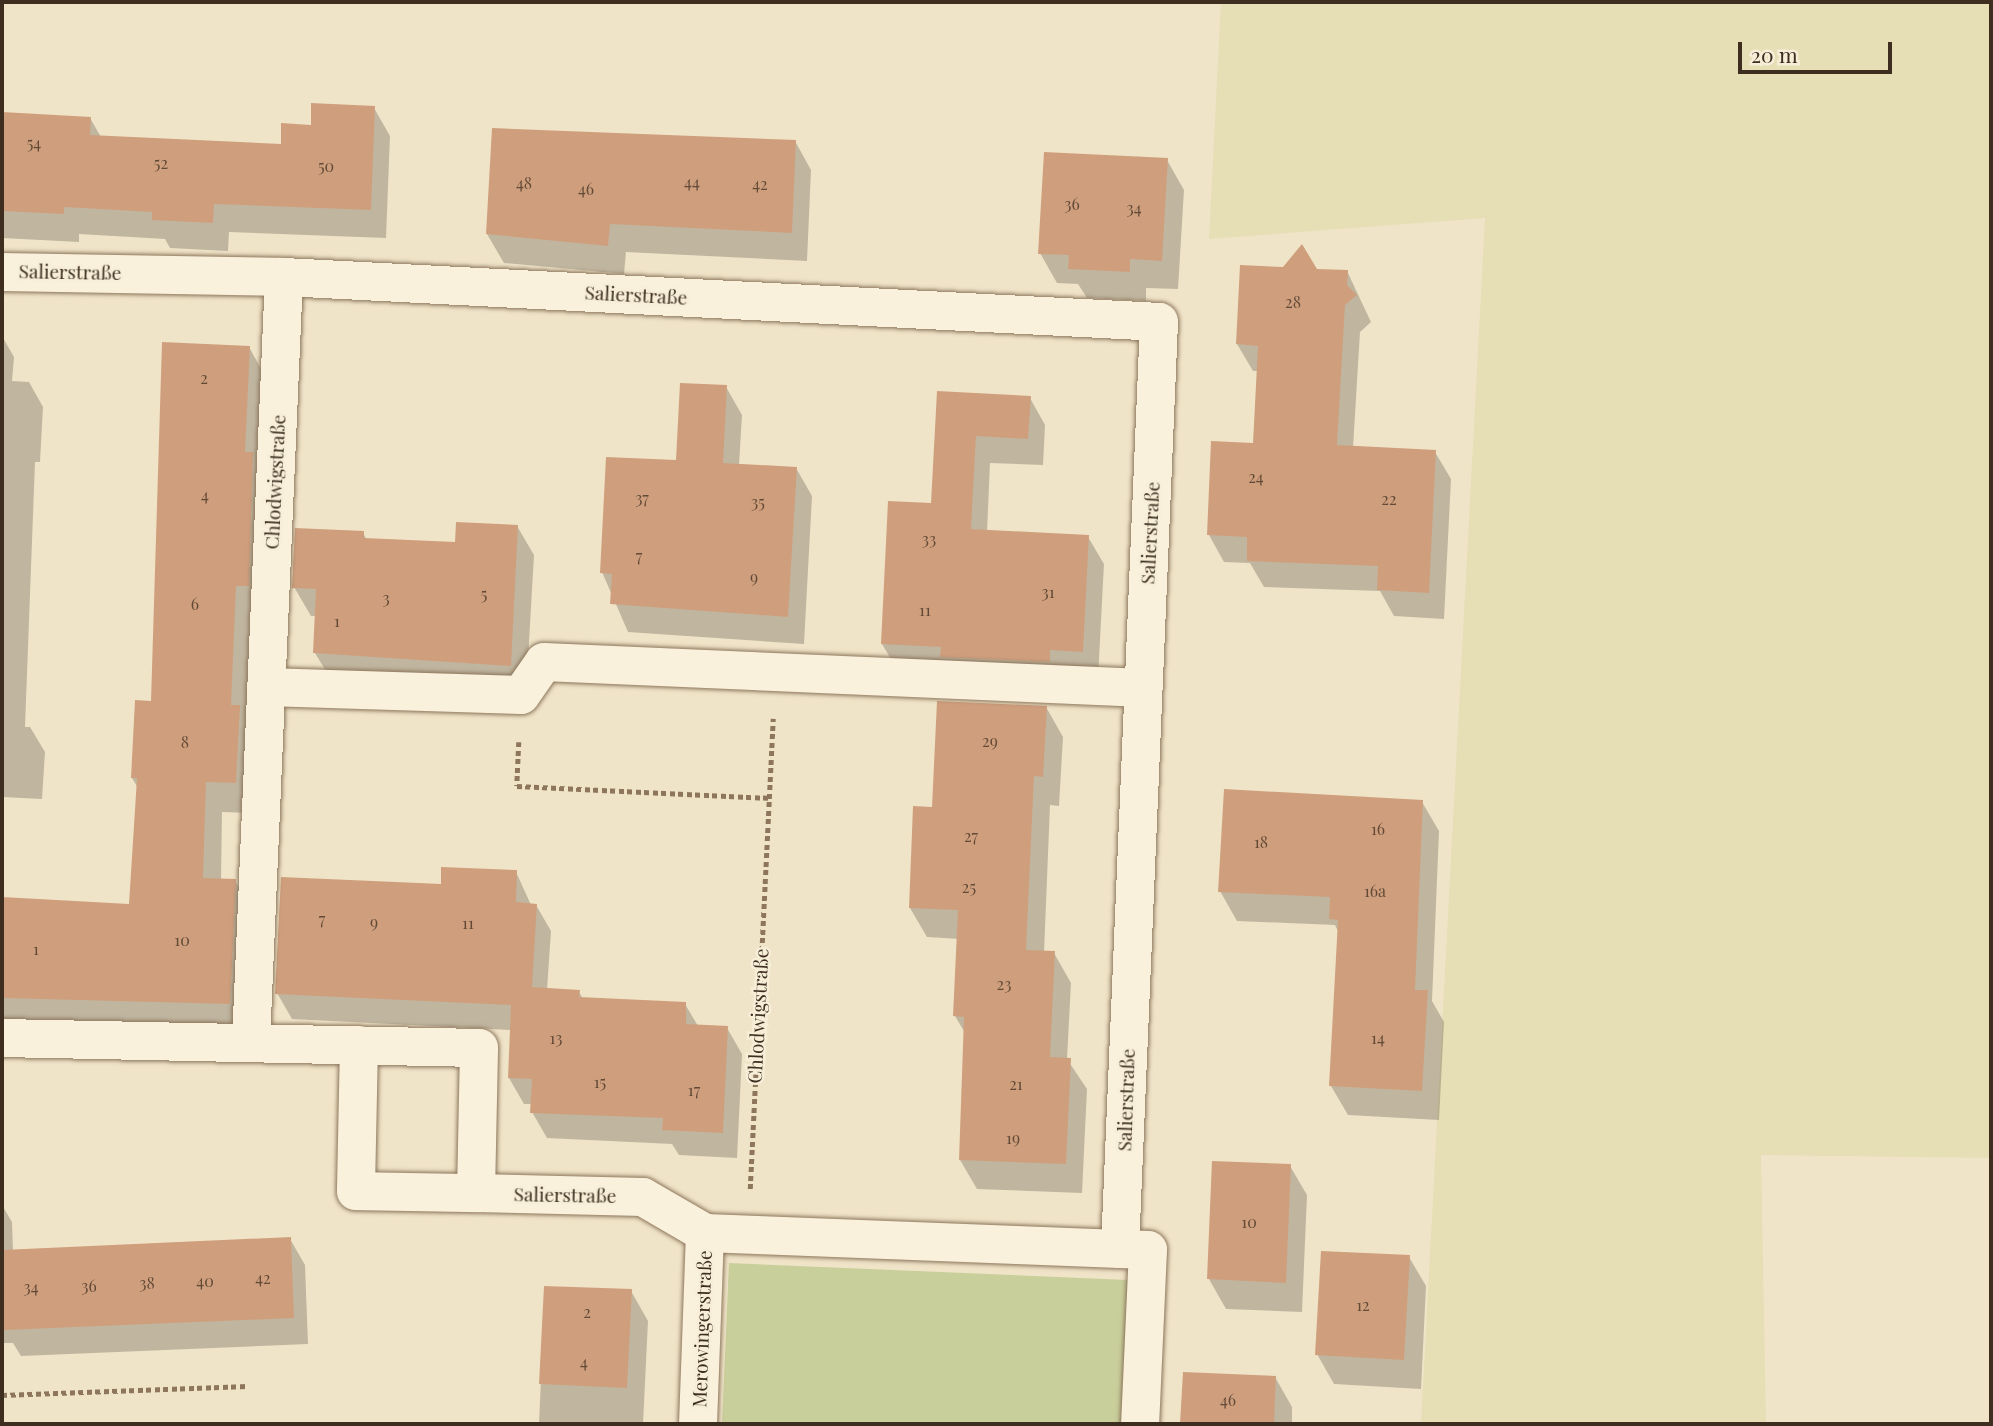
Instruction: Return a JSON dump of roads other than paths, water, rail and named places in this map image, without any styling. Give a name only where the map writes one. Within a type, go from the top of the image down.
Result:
[{"type":"street","name":"Salierstraße","points":[[2,272],[284,277],[1159,322],[1120,1249],[705,1233],[643,1197],[356,1191],[359,1045]]},
{"type":"street","name":"Chlodwigstraße","points":[[251,1042],[284,277]]},
{"type":"street","points":[[266,687],[521,695],[544,662],[1143,688]]},
{"type":"street","points":[[2,1038],[479,1048],[475,1193]]},
{"type":"street","name":"Merowingerstraße","points":[[698,1424],[705,1233]]},
{"type":"street","points":[[1120,1249],[1148,1250],[1140,1424]]}]
